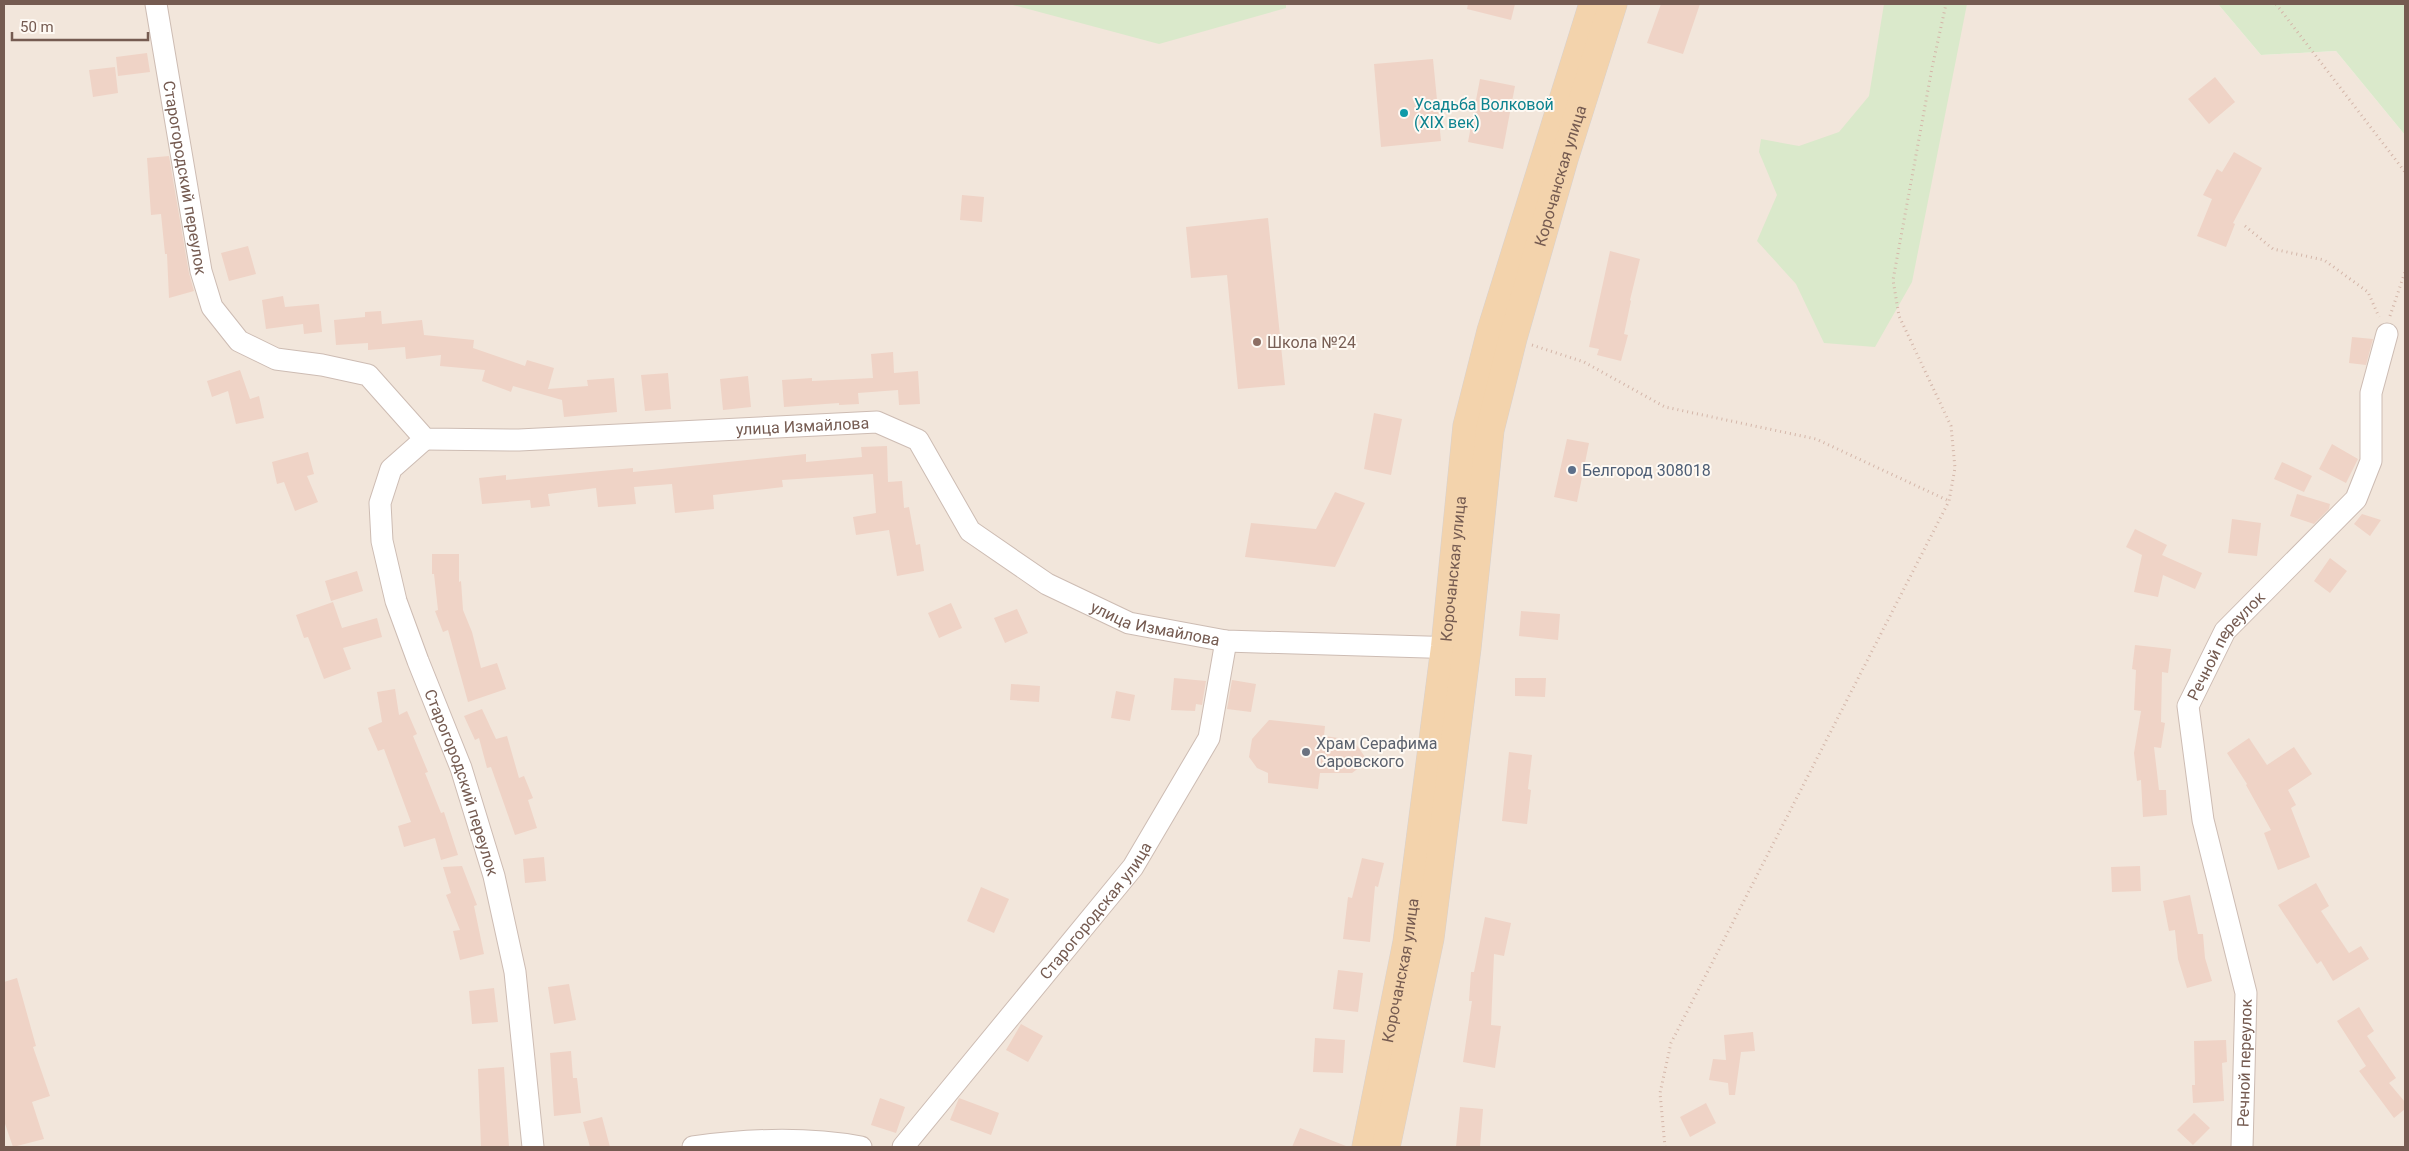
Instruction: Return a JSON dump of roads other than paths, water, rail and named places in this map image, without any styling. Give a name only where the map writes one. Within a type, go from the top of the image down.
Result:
[{"type":"main road","name":"Корочанская улица","points":[[1386,1147],[1430,938],[1456,648],[1467,426],[1491,331],[1593,4]]},
{"type":"main road","name":"Корочанская улица","points":[[1366,1147],[1407,942],[1490,430],[1513,338],[1562,169],[1613,4]]},
{"type":"street","name":"Старогородский переулок","points":[[156,4],[202,271],[212,307],[239,341],[276,359],[322,365],[368,375],[426,440],[391,469],[380,503],[382,541],[396,600],[461,768],[494,876],[515,972],[533,1147]]},
{"type":"street","name":"Речной переулок","points":[[2242,1147],[2246,993],[2203,820],[2188,706],[2225,631],[2356,499],[2371,461],[2370,393],[2387,334]]},
{"type":"street","name":"улица Измайлова","points":[[426,440],[519,440],[877,422],[918,440],[970,531],[1047,584],[1129,624],[1226,641],[1456,648]]},
{"type":"street","name":"Старогородская улица","points":[[903,1147],[1133,867],[1209,738],[1226,641]]},
{"type":"street","points":[[693,1147],[748,1141],[832,1142],[861,1147]]},
{"type":"place","name":"Усадьба Волковой (XIX век)","points":[[1404,113]]},
{"type":"place","name":"Школа №24","points":[[1257,342]]},
{"type":"place","name":"Белгород 308018","points":[[1572,470]]},
{"type":"place","name":"Храм Серафима Саровского","points":[[1306,752]]}]
